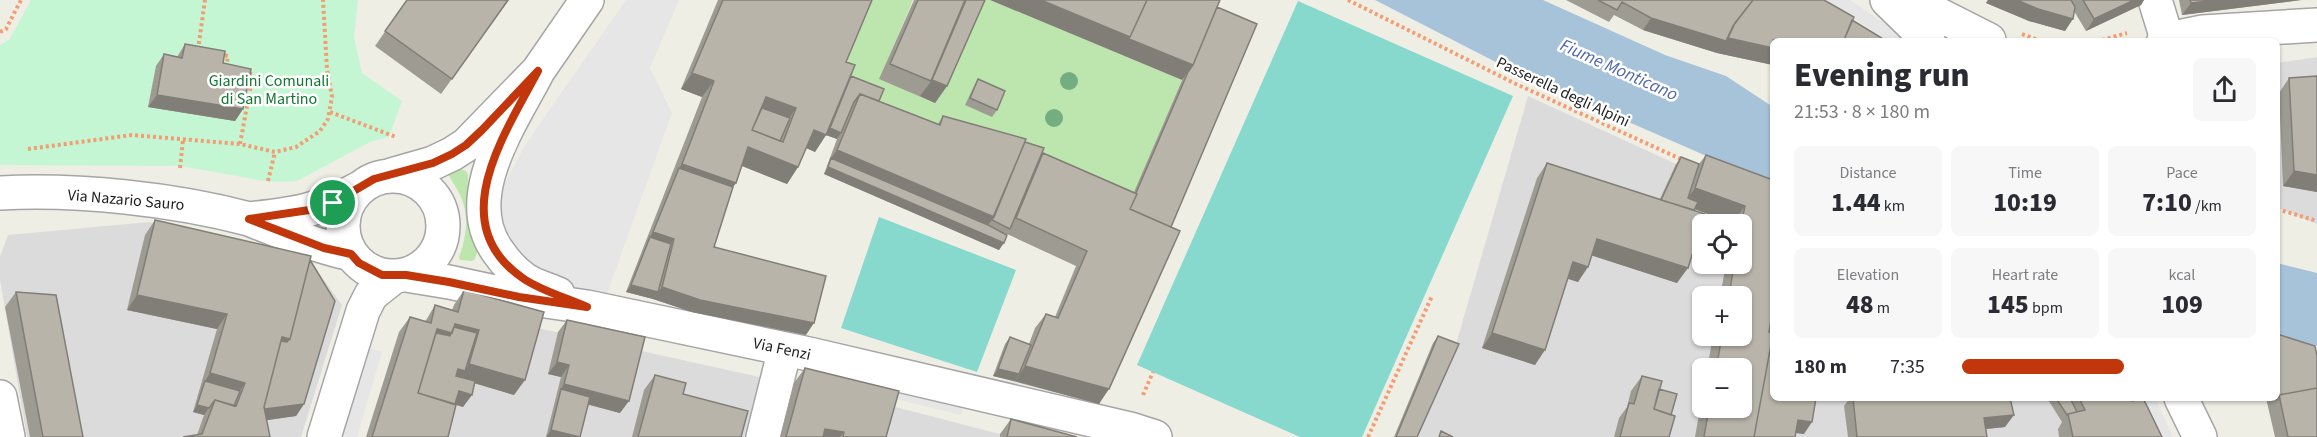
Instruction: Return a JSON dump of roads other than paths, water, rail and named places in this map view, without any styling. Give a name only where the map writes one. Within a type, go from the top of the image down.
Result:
[{"type":"street","points":[[587,0],[538,71],[488,174],[483,194],[486,230],[494,247],[508,266],[525,280],[587,307]]},
{"type":"street","points":[[1887,0],[1926,38]]},
{"type":"street","points":[[1910,0],[1985,38]]},
{"type":"street","points":[[2156,0],[2155,37],[2317,25]]},
{"type":"street","points":[[2280,42],[2317,33]]},
{"type":"street","points":[[400,275],[382,275],[370,271],[351,254],[343,230],[343,218],[349,201],[360,188],[374,179],[433,163],[466,145],[538,71]]},
{"type":"street","points":[[324,437],[363,311],[371,295],[400,275],[425,266],[441,243],[444,227],[442,210],[434,195],[422,184],[407,177],[391,175]]},
{"type":"street","name":"Via Nazario Sauro","points":[[249,219],[316,209],[333,203],[360,188]]},
{"type":"street","name":"Via Nazario Sauro","points":[[0,193],[74,194],[186,204],[249,219],[307,242],[351,254]]},
{"type":"street","name":"Via Fenzi","points":[[400,275],[587,307],[785,349],[1119,426],[1154,437]]},
{"type":"street","points":[[763,437],[785,349]]},
{"type":"street","points":[[0,397],[8,437]]},
{"type":"street","points":[[2182,401],[2200,437]]},
{"type":"water","name":"Fiume Monticano","points":[[1375,0],[1543,0],[1665,55],[1726,76],[1770,105],[1770,181],[1743,172],[1521,75]]},
{"type":"water","points":[[2280,264],[2317,273],[2317,346],[2280,338]]},
{"type":"park label","name":"Giardini Comunali di San Martino","points":[[269,90]]}]
